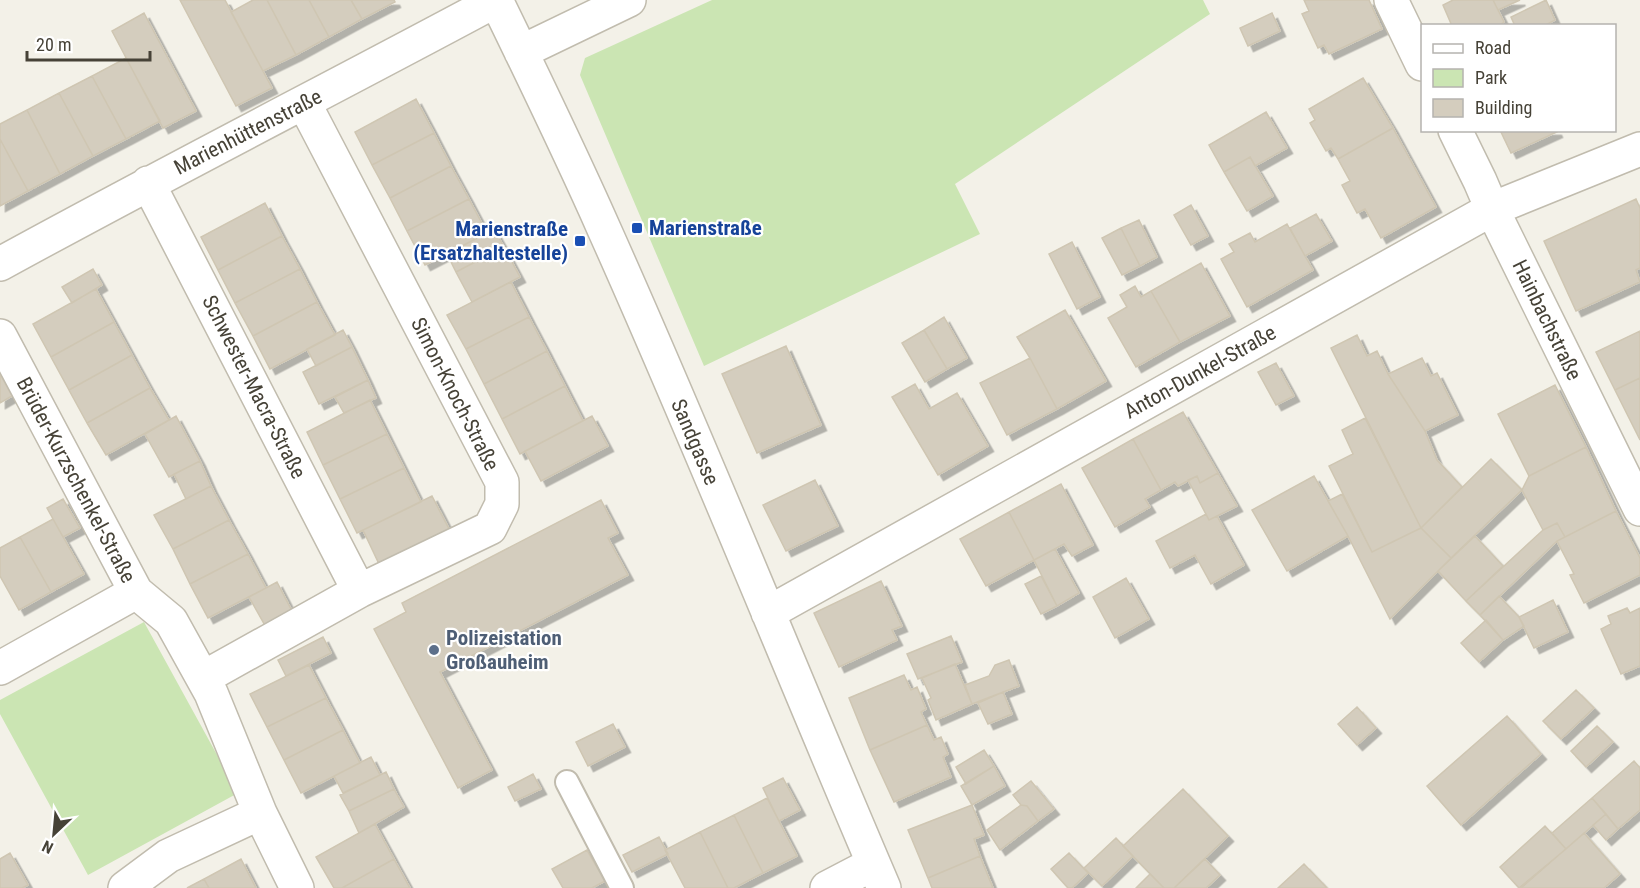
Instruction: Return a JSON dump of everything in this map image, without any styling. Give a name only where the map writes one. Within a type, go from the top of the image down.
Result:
[{"type":"street","name":"Sandgasse","points":[[496,0],[605,231],[879,876]]},
{"type":"street","name":"Marienhüttenstraße","points":[[0,264],[148,183],[304,103],[496,0]]},
{"type":"street","points":[[521,52],[629,0]]},
{"type":"street","points":[[1391,0],[1421,62]]},
{"type":"street","name":"Simon-Knoch-Straße","points":[[204,678],[359,591],[490,528],[502,504],[501,483],[304,103]]},
{"type":"street","name":"Hainbachstraße","points":[[1456,132],[1640,509]]},
{"type":"street","name":"Anton-Dunkel-Straße","points":[[768,613],[1492,208],[1640,149]]},
{"type":"street","name":"Schwester-Macra-Straße","points":[[148,183],[359,591]]},
{"type":"street","name":"Brüder-Kurzschenkel-Straße","points":[[0,336],[136,592]]},
{"type":"street","points":[[0,668],[136,592],[171,621],[204,678],[260,813],[297,888]]},
{"type":"street","points":[[125,888],[168,856],[260,813]]},
{"type":"street","points":[[827,888],[879,876]]},
{"type":"lane","points":[[567,782],[622,888]]},
{"type":"green space","points":[[712,0],[1203,0],[1210,14],[955,184],[980,234],[704,366],[580,75],[585,58]]},
{"type":"green space","points":[[144,622],[238,793],[88,875],[0,714],[0,700]]},
{"type":"building","points":[[180,0],[225,0],[272,88],[236,106]]},
{"type":"building","points":[[253,0],[267,0],[296,55],[263,71],[231,12]]},
{"type":"building","points":[[267,0],[309,0],[329,37],[296,55]]},
{"type":"building","points":[[309,0],[351,0],[362,19],[329,37]]},
{"type":"building","points":[[351,0],[394,0],[395,2],[362,19]]},
{"type":"building","points":[[1304,0],[1369,0],[1382,29],[1329,54],[1324,45],[1318,48],[1302,14],[1309,11]]},
{"type":"building","points":[[1453,0],[1493,0],[1504,22],[1501,24],[1451,24],[1443,5]]},
{"type":"building","points":[[1493,0],[1520,0],[1498,10]]},
{"type":"building","points":[[1546,0],[1555,20],[1548,24],[1514,24],[1511,17]]},
{"type":"building","points":[[144,13],[196,111],[163,128],[112,31]]},
{"type":"building","points":[[1272,13],[1280,31],[1248,46],[1240,28]]},
{"type":"building","points":[[126,58],[160,121],[126,139],[92,76]]},
{"type":"building","points":[[92,76],[126,139],[93,156],[59,93]]},
{"type":"building","points":[[1363,78],[1393,128],[1338,159],[1331,148],[1326,151],[1310,123],[1315,120],[1309,109]]},
{"type":"building","points":[[59,93],[93,156],[60,174],[27,110]]},
{"type":"building","points":[[416,99],[434,133],[372,165],[355,132]]},
{"type":"building","points":[[27,110],[60,174],[28,191],[0,139],[0,124]]},
{"type":"building","points":[[1266,112],[1287,148],[1255,166],[1250,157],[1224,172],[1209,145]]},
{"type":"building","points":[[1393,128],[1436,207],[1381,238],[1365,209],[1357,213],[1342,185],[1350,181],[1338,159]]},
{"type":"building","points":[[1501,132],[1557,132],[1511,153]]},
{"type":"building","points":[[434,133],[451,166],[390,198],[372,165]]},
{"type":"building","points":[[0,139],[28,191],[0,206]]},
{"type":"building","points":[[1250,157],[1273,196],[1247,211],[1224,172]]},
{"type":"building","points":[[451,166],[469,199],[407,231],[390,198]]},
{"type":"building","points":[[469,199],[487,233],[425,265],[407,231]]},
{"type":"building","points":[[1636,199],[1640,208],[1640,268],[1636,270],[1640,282],[1576,311],[1544,241]]},
{"type":"building","points":[[265,203],[282,236],[218,270],[201,237]]},
{"type":"building","points":[[1191,205],[1208,236],[1191,245],[1174,215]]},
{"type":"building","points":[[1316,214],[1332,241],[1305,256],[1290,228]]},
{"type":"building","points":[[1139,220],[1157,257],[1140,266],[1121,228]]},
{"type":"building","points":[[1287,224],[1313,270],[1247,307],[1221,259],[1234,252],[1229,244],[1250,233],[1255,242]]},
{"type":"building","points":[[1121,228],[1140,266],[1122,275],[1102,238]]},
{"type":"building","points":[[494,229],[504,247],[456,272],[447,254]]},
{"type":"building","points":[[282,236],[300,269],[235,303],[218,270]]},
{"type":"building","points":[[1072,242],[1100,297],[1077,309],[1049,254]]},
{"type":"building","points":[[504,247],[520,277],[472,302],[456,272]]},
{"type":"building","points":[[1201,263],[1230,316],[1180,342],[1151,291]]},
{"type":"building","points":[[93,269],[102,285],[72,303],[62,287]]},
{"type":"building","points":[[300,269],[317,302],[253,336],[235,303]]},
{"type":"building","points":[[511,282],[529,317],[466,349],[447,315]]},
{"type":"building","points":[[1135,286],[1141,297],[1151,291],[1180,342],[1136,367],[1108,318],[1127,307],[1120,295]]},
{"type":"building","points":[[96,289],[114,322],[51,357],[33,324]]},
{"type":"building","points":[[317,302],[335,335],[270,369],[253,336]]},
{"type":"building","points":[[1065,310],[1106,381],[1057,409],[1017,337]]},
{"type":"building","points":[[529,317],[547,351],[484,384],[466,349]]},
{"type":"building","points":[[944,317],[967,358],[947,369],[924,330]]},
{"type":"building","points":[[114,322],[132,355],[69,390],[51,357]]},
{"type":"building","points":[[343,330],[352,347],[316,366],[307,349]]},
{"type":"building","points":[[924,330],[947,369],[925,382],[902,343]]},
{"type":"building","points":[[1640,331],[1640,378],[1615,390],[1596,352]]},
{"type":"building","points":[[1357,335],[1367,356],[1377,351],[1388,374],[1425,431],[1437,460],[1462,487],[1421,528],[1331,348]]},
{"type":"building","points":[[786,346],[821,425],[757,453],[722,374]]},
{"type":"building","points":[[352,347],[368,380],[319,404],[303,372]]},
{"type":"building","points":[[547,351],[565,386],[502,419],[484,384]]},
{"type":"building","points":[[132,355],[150,388],[87,423],[69,390]]},
{"type":"building","points":[[1030,358],[1057,409],[1007,435],[980,383]]},
{"type":"building","points":[[1422,358],[1431,376],[1437,373],[1458,415],[1425,431],[1388,374]]},
{"type":"building","points":[[1276,363],[1294,396],[1276,405],[1258,372]]},
{"type":"building","points":[[0,374],[12,396],[0,403]]},
{"type":"building","points":[[1640,378],[1640,440],[1615,390]]},
{"type":"building","points":[[368,380],[376,398],[344,413],[335,397]]},
{"type":"building","points":[[915,384],[929,409],[957,393],[988,446],[938,475],[892,397]]},
{"type":"building","points":[[1555,385],[1586,447],[1529,476],[1498,414]]},
{"type":"building","points":[[565,386],[583,421],[520,454],[502,419]]},
{"type":"building","points":[[150,388],[169,420],[106,455],[87,423]]},
{"type":"building","points":[[370,400],[387,434],[323,465],[307,432]]},
{"type":"building","points":[[1183,412],[1218,473],[1200,483],[1197,476],[1178,486],[1175,482],[1161,490],[1133,439]]},
{"type":"building","points":[[176,416],[200,461],[169,477],[145,434]]},
{"type":"building","points":[[592,416],[608,446],[541,481],[525,451]]},
{"type":"building","points":[[1365,418],[1421,528],[1372,552],[1329,466],[1353,454],[1342,430]]},
{"type":"building","points":[[387,434],[404,468],[340,499],[323,465]]},
{"type":"building","points":[[1133,439],[1161,490],[1145,499],[1150,507],[1115,527],[1082,468]]},
{"type":"building","points":[[1586,447],[1616,511],[1565,537],[1557,523],[1543,530],[1522,490],[1529,476]]},
{"type":"building","points":[[1491,459],[1522,490],[1451,558],[1421,528]]},
{"type":"building","points":[[200,461],[211,486],[186,499],[174,474]]},
{"type":"building","points":[[404,468],[421,502],[357,533],[340,499]]},
{"type":"building","points":[[1218,473],[1237,506],[1209,520],[1188,480],[1197,476],[1200,483]]},
{"type":"building","points":[[1314,476],[1348,536],[1287,571],[1252,510]]},
{"type":"building","points":[[815,480],[838,526],[786,551],[763,505]]},
{"type":"building","points":[[1061,484],[1093,545],[1072,556],[1064,544],[1034,560],[1009,512]]},
{"type":"building","points":[[211,486],[229,520],[173,549],[154,515]]},
{"type":"building","points":[[1342,494],[1372,552],[1421,528],[1451,558],[1390,619],[1328,501]]},
{"type":"building","points":[[432,496],[449,529],[379,564],[363,530]]},
{"type":"building","points":[[63,499],[80,528],[63,537],[47,508]]},
{"type":"building","name":"Polizeistation Großauheim","points":[[601,500],[618,533],[608,538],[628,575],[440,672],[492,770],[458,788],[374,629],[406,612],[402,603]]},
{"type":"building","points":[[1616,511],[1640,558],[1640,575],[1584,603],[1570,575],[1574,574],[1557,541]]},
{"type":"building","points":[[1009,512],[1034,560],[986,586],[960,539]]},
{"type":"building","points":[[1206,514],[1209,520],[1217,516],[1244,565],[1211,584],[1195,555],[1170,568],[1156,541]]},
{"type":"building","points":[[53,519],[84,574],[51,592],[20,537]]},
{"type":"building","points":[[229,520],[248,554],[190,584],[173,549]]},
{"type":"building","points":[[1557,523],[1565,537],[1557,541],[1480,615],[1466,601],[1543,530]]},
{"type":"building","points":[[1475,536],[1503,566],[1466,601],[1438,571]]},
{"type":"building","points":[[20,537],[51,592],[19,610],[0,576],[0,548]]},
{"type":"building","points":[[1055,549],[1079,593],[1057,606],[1034,560]]},
{"type":"building","points":[[248,554],[266,588],[208,618],[190,584]]},
{"type":"building","points":[[1041,576],[1057,606],[1041,614],[1025,584]]},
{"type":"building","points":[[1126,578],[1149,619],[1115,638],[1093,597]]},
{"type":"building","points":[[881,581],[902,626],[892,630],[897,640],[839,667],[814,613]]},
{"type":"building","points":[[277,582],[294,615],[267,629],[249,597]]},
{"type":"building","points":[[1499,596],[1519,617],[1524,626],[1503,640],[1480,615]]},
{"type":"building","points":[[1553,600],[1568,632],[1534,648],[1519,617]]},
{"type":"building","points":[[1627,608],[1630,613],[1640,608],[1640,666],[1621,674],[1601,629],[1611,624],[1608,616]]},
{"type":"building","points":[[1486,620],[1503,640],[1479,662],[1461,643]]},
{"type":"building","points":[[951,636],[962,662],[918,679],[907,654]]},
{"type":"building","points":[[323,637],[331,653],[286,676],[278,660]]},
{"type":"building","points":[[1009,660],[1019,686],[972,704],[965,685],[989,676],[995,665]]},
{"type":"building","points":[[955,664],[972,704],[936,720],[928,700],[931,698],[922,678]]},
{"type":"building","points":[[309,665],[326,698],[267,727],[250,694]]},
{"type":"building","points":[[904,675],[911,690],[917,687],[926,709],[921,712],[927,725],[870,750],[849,698]]},
{"type":"building","points":[[1576,690],[1594,708],[1561,739],[1543,721]]},
{"type":"building","points":[[1003,692],[1012,714],[988,724],[978,703]]},
{"type":"building","points":[[326,698],[343,730],[284,760],[267,727]]},
{"type":"building","points":[[1357,707],[1376,728],[1357,745],[1338,724]]},
{"type":"building","points":[[1507,716],[1541,754],[1461,825],[1427,786]]},
{"type":"building","points":[[613,724],[625,747],[588,766],[576,742]]},
{"type":"building","points":[[927,725],[934,740],[941,737],[948,754],[943,757],[951,777],[894,802],[870,750]]},
{"type":"building","points":[[1597,726],[1613,742],[1586,767],[1571,751]]},
{"type":"building","points":[[343,730],[360,763],[301,793],[284,760]]},
{"type":"building","points":[[984,750],[994,766],[966,784],[956,767]]},
{"type":"building","points":[[371,757],[380,775],[343,793],[334,776]]},
{"type":"building","points":[[1634,761],[1640,768],[1640,810],[1618,829],[1592,798]]},
{"type":"building","points":[[994,766],[1005,786],[972,805],[961,786]]},
{"type":"building","points":[[386,772],[394,789],[349,811],[340,795]]},
{"type":"building","points":[[533,774],[541,789],[515,801],[508,787]]},
{"type":"building","points":[[783,778],[800,810],[779,821],[763,788]]},
{"type":"building","points":[[1031,781],[1054,809],[1038,821],[1027,806],[1021,805],[1013,795]]},
{"type":"building","points":[[394,789],[404,807],[359,833],[349,811]]},
{"type":"building","points":[[1183,789],[1228,836],[1174,888],[1164,888],[1123,846]]},
{"type":"building","points":[[767,798],[797,856],[763,873],[734,815]]},
{"type":"building","points":[[1592,798],[1606,814],[1566,849],[1552,833]]},
{"type":"building","points":[[972,805],[984,835],[974,839],[980,856],[928,878],[908,830]]},
{"type":"building","points":[[1021,805],[1027,806],[1038,821],[1000,850],[987,830]]},
{"type":"building","points":[[1606,814],[1618,829],[1606,840],[1593,825]]},
{"type":"building","points":[[734,815],[763,873],[734,888],[728,888],[700,832]]},
{"type":"building","points":[[375,824],[394,859],[342,888],[334,888],[316,857]]},
{"type":"building","points":[[1545,826],[1566,849],[1519,888],[1500,867]]},
{"type":"building","points":[[700,832],[728,888],[685,888],[665,850]]},
{"type":"building","points":[[1584,833],[1620,874],[1604,888],[1521,888]]},
{"type":"building","points":[[659,837],[668,854],[632,872],[623,855]]},
{"type":"building","points":[[1116,838],[1133,856],[1102,886],[1084,868]]},
{"type":"building","points":[[587,850],[605,881],[592,888],[563,888],[552,869]]},
{"type":"building","points":[[10,853],[28,885],[22,888],[0,888],[0,859]]},
{"type":"building","points":[[1069,853],[1088,873],[1072,888],[1068,888],[1051,869]]},
{"type":"building","points":[[980,856],[993,888],[932,888],[928,878]]},
{"type":"building","points":[[241,859],[256,888],[209,888],[204,879]]},
{"type":"building","points":[[394,859],[410,888],[342,888]]},
{"type":"building","points":[[1205,859],[1220,875],[1206,888],[1174,888]]},
{"type":"building","points":[[1304,864],[1327,888],[1278,888]]},
{"type":"building","points":[[1150,874],[1164,888],[1136,888]]},
{"type":"building","points":[[204,879],[209,888],[187,888]]},
{"type":"place","name":"Marienstraße","points":[[637,228]]},
{"type":"place","name":"Marienstraße (Ersatzhaltestelle)","points":[[580,241]]},
{"type":"place","name":"Polizeistation Großauheim","points":[[434,650]]}]
